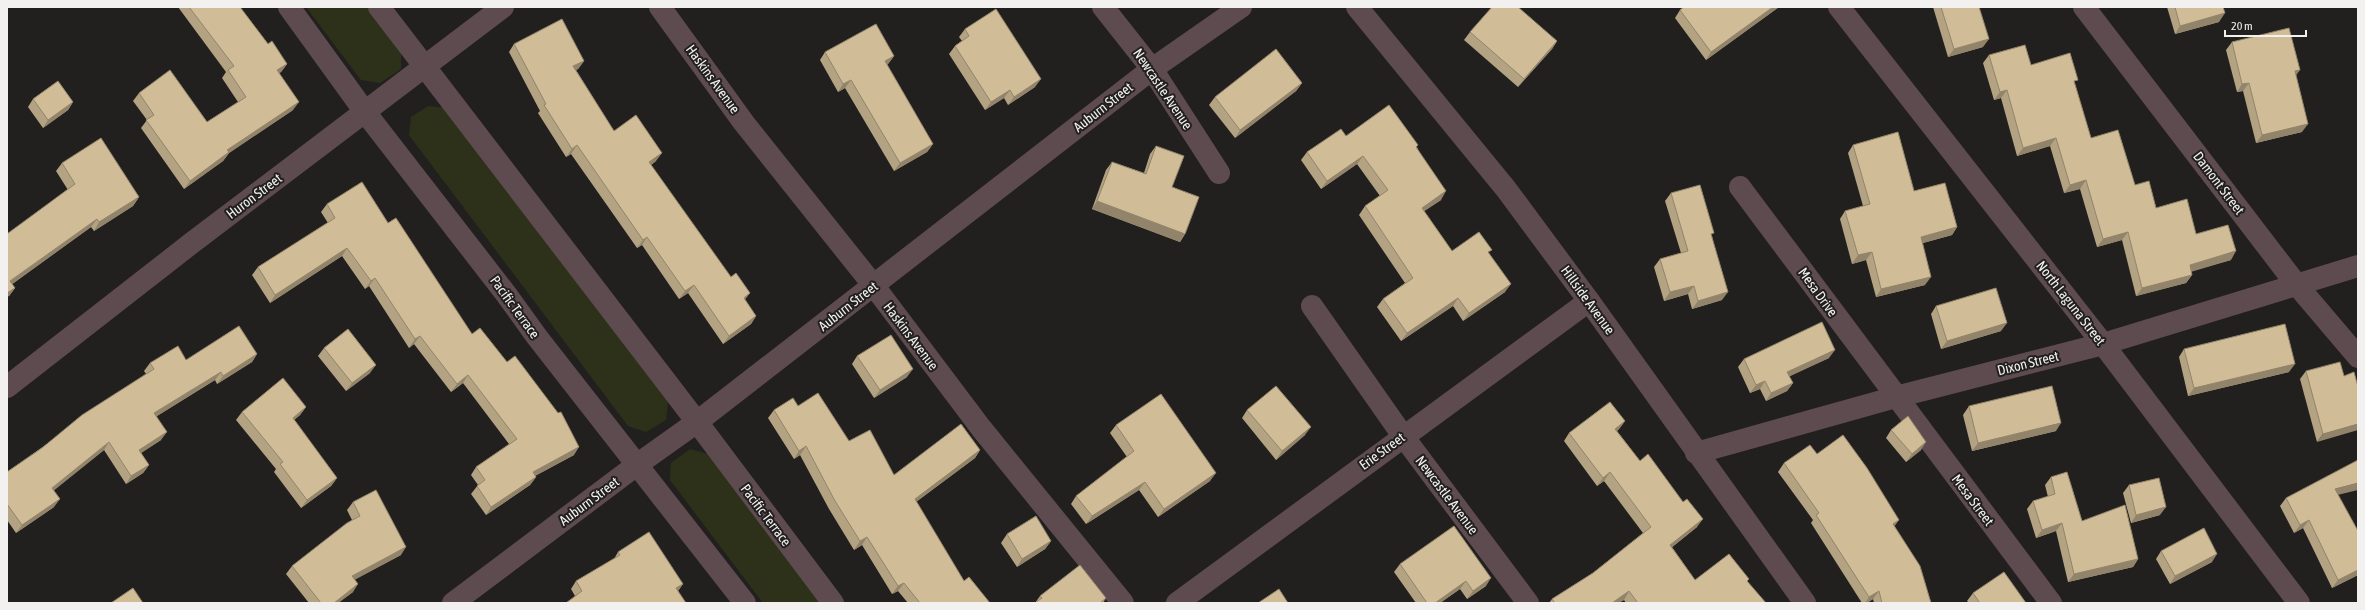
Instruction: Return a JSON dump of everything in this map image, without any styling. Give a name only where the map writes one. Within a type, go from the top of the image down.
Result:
[{"type":"street","name":"Pacific Terrace","points":[[289,7],[365,112],[506,294],[537,337],[638,464],[745,603]]},
{"type":"street","name":"Pacific Terrace","points":[[379,7],[697,422],[832,603]]},
{"type":"street","name":"Huron Street","points":[[7,387],[503,7]]},
{"type":"street","name":"Haskins Avenue","points":[[660,7],[744,123],[874,286],[981,428],[1123,603]]},
{"type":"street","name":"Newcastle Avenue","points":[[1103,7],[1152,69],[1219,173]]},
{"type":"street","name":"Auburn Street","points":[[453,603],[638,464],[697,422],[1152,69],[1241,7]]},
{"type":"street","name":"Hillside Avenue","points":[[1357,7],[1506,189],[1589,301],[1696,453],[1805,603]]},
{"type":"street","name":"North Laguna Street","points":[[1839,7],[2103,344],[2299,603]]},
{"type":"street","name":"Damont Street","points":[[2084,7],[2296,284],[2358,357]]},
{"type":"street","name":"Mesa Drive","points":[[1740,187],[1896,398]]},
{"type":"street","name":"Dixon Street","points":[[1696,453],[1896,398],[2103,344],[2358,266]]},
{"type":"street","name":"Erie Street","points":[[1177,603],[1589,301]]},
{"type":"street","name":"Newcastle Avenue","points":[[1312,306],[1403,436],[1528,603]]},
{"type":"street","name":"Mesa Street","points":[[1896,398],[2051,603]]},
{"type":"green space","points":[[306,7],[368,7],[401,50],[401,69],[380,83],[361,80]]},
{"type":"green space","points":[[428,106],[446,108],[668,402],[666,420],[646,432],[628,426],[409,135],[411,117]]},
{"type":"green space","points":[[690,449],[708,454],[822,603],[763,603],[670,480],[671,463]]},
{"type":"building","points":[[189,7],[240,7],[268,44],[272,41],[287,64],[277,70],[299,102],[227,150],[229,152],[190,181],[146,120],[154,115],[139,93],[170,70],[207,122],[246,97],[228,70],[234,66]]},
{"type":"building","points":[[1492,7],[1518,7],[1557,41],[1524,79],[1470,32]]},
{"type":"building","points":[[1684,7],[1773,7],[1711,52],[1680,10]]},
{"type":"building","points":[[1941,7],[1979,7],[1989,39],[1954,49]]},
{"type":"building","points":[[2175,7],[2223,7],[2225,13],[2180,26]]},
{"type":"building","points":[[996,9],[1041,79],[1014,97],[1010,90],[991,102],[955,46],[969,36],[965,29]]},
{"type":"building","points":[[562,19],[584,61],[573,66],[614,131],[636,115],[662,153],[649,162],[731,277],[736,273],[750,293],[744,298],[756,316],[729,336],[694,285],[685,291],[647,237],[643,240],[577,145],[572,149],[544,105],[546,104],[514,44]]},
{"type":"building","points":[[876,24],[894,56],[885,61],[933,144],[900,163],[851,80],[843,84],[825,52]]},
{"type":"building","points":[[2289,28],[2300,70],[2295,71],[2308,124],[2262,135],[2249,83],[2242,84],[2232,42]]},
{"type":"building","points":[[2025,45],[2031,65],[2070,53],[2078,80],[2074,81],[2091,138],[2118,130],[2135,185],[2149,181],[2156,208],[2187,199],[2196,234],[2228,225],[2236,251],[2190,265],[2192,275],[2142,288],[2128,232],[2103,239],[2086,180],[2070,185],[2056,138],[2023,148],[2007,90],[2000,92],[1989,55]]},
{"type":"building","points":[[1276,49],[1302,83],[1240,130],[1215,97]]},
{"type":"building","points":[[58,81],[73,102],[48,120],[33,99]]},
{"type":"building","points":[[1389,105],[1418,145],[1416,147],[1446,191],[1422,208],[1452,251],[1479,232],[1492,250],[1488,252],[1511,284],[1469,313],[1458,298],[1407,333],[1383,299],[1413,278],[1365,206],[1388,190],[1363,156],[1327,181],[1307,152],[1341,129],[1346,136]]},
{"type":"building","points":[[1898,132],[1914,191],[1945,183],[1957,227],[1921,237],[1931,277],[1881,289],[1872,252],[1858,255],[1845,211],[1870,204],[1853,145]]},
{"type":"building","points":[[101,138],[139,197],[99,222],[97,219],[10,281],[15,288],[7,293],[7,234],[75,184],[62,163]]},
{"type":"building","points":[[1156,146],[1184,156],[1172,187],[1199,197],[1185,234],[1097,201],[1112,162],[1146,174]]},
{"type":"building","points":[[362,182],[388,223],[396,218],[472,334],[480,328],[507,362],[515,356],[558,413],[561,412],[579,447],[533,472],[536,477],[491,507],[477,486],[485,480],[476,467],[517,439],[468,375],[457,384],[420,336],[415,339],[375,278],[371,281],[347,248],[275,295],[258,267],[335,218],[327,204]]},
{"type":"building","points":[[1700,185],[1714,233],[1711,234],[1728,292],[1698,301],[1694,286],[1670,292],[1660,259],[1688,251],[1671,193]]},
{"type":"building","points":[[1996,288],[2007,323],[1947,341],[1936,306]]},
{"type":"building","points":[[1822,322],[1835,350],[1787,372],[1793,383],[1771,393],[1765,381],[1756,385],[1744,359]]},
{"type":"building","points":[[2285,324],[2295,364],[2194,388],[2184,349]]},
{"type":"building","points":[[239,326],[257,354],[223,376],[221,372],[154,413],[167,432],[139,450],[149,465],[131,476],[109,442],[52,488],[60,499],[22,525],[7,504],[7,472],[42,448],[82,415],[154,369],[150,363],[178,346],[186,360]]},
{"type":"building","points":[[348,329],[376,365],[352,383],[324,348]]},
{"type":"building","points":[[891,335],[913,369],[880,390],[857,356]]},
{"type":"building","points":[[2340,362],[2344,376],[2354,372],[2358,387],[2358,424],[2323,434],[2306,371]]},
{"type":"building","points":[[283,378],[306,407],[293,418],[337,478],[307,500],[280,464],[283,462],[242,412]]},
{"type":"building","points":[[1276,386],[1311,427],[1282,451],[1247,410]]},
{"type":"building","points":[[2052,386],[2061,423],[1978,443],[1969,406]]},
{"type":"building","points":[[818,393],[849,441],[870,430],[894,475],[961,424],[980,450],[915,499],[964,581],[969,577],[990,603],[920,603],[904,583],[898,586],[867,537],[860,541],[835,501],[806,446],[799,451],[774,410],[793,398],[798,406]]},
{"type":"building","points":[[1161,394],[1216,473],[1164,509],[1145,482],[1092,516],[1076,496],[1134,451],[1116,425]]},
{"type":"building","points":[[1610,402],[1625,421],[1615,429],[1640,461],[1648,454],[1683,502],[1687,499],[1703,519],[1670,545],[1695,580],[1729,554],[1749,579],[1747,581],[1766,603],[1638,603],[1629,591],[1612,603],[1555,603],[1552,599],[1593,573],[1651,527],[1610,472],[1603,478],[1569,433]]},
{"type":"building","points":[[1908,416],[1926,442],[1912,454],[1891,430]]},
{"type":"building","points":[[1843,435],[1867,468],[1899,520],[1893,524],[1920,566],[1931,603],[1882,603],[1879,591],[1869,597],[1816,515],[1819,513],[1784,463],[1810,445],[1817,454]]},
{"type":"building","points":[[2358,460],[2358,483],[2335,489],[2358,531],[2358,570],[2338,580],[2309,520],[2300,525],[2286,498]]},
{"type":"building","points":[[2067,472],[2082,521],[2125,505],[2138,559],[2074,574],[2062,523],[2042,530],[2033,501],[2055,494],[2051,477]]},
{"type":"building","points":[[2159,478],[2166,507],[2136,515],[2129,485]]},
{"type":"building","points":[[376,490],[406,547],[352,576],[358,584],[334,603],[321,603],[292,566],[347,523],[360,516],[353,502]]},
{"type":"building","points":[[1036,516],[1051,541],[1022,559],[1007,534]]},
{"type":"building","points":[[1454,526],[1491,578],[1473,591],[1466,581],[1435,603],[1427,603],[1400,564]]},
{"type":"building","points":[[2204,528],[2217,554],[2175,576],[2161,551]]},
{"type":"building","points":[[649,532],[683,584],[676,588],[686,603],[566,603],[582,591],[576,581],[620,555],[618,552]]},
{"type":"building","points":[[1080,565],[1106,598],[1100,603],[1035,603],[1042,598],[1040,596]]},
{"type":"building","points":[[2004,572],[2026,603],[1980,603],[1973,593]]},
{"type":"building","points":[[133,588],[143,603],[111,603]]},
{"type":"building","points":[[1279,589],[1288,603],[1258,603]]}]
